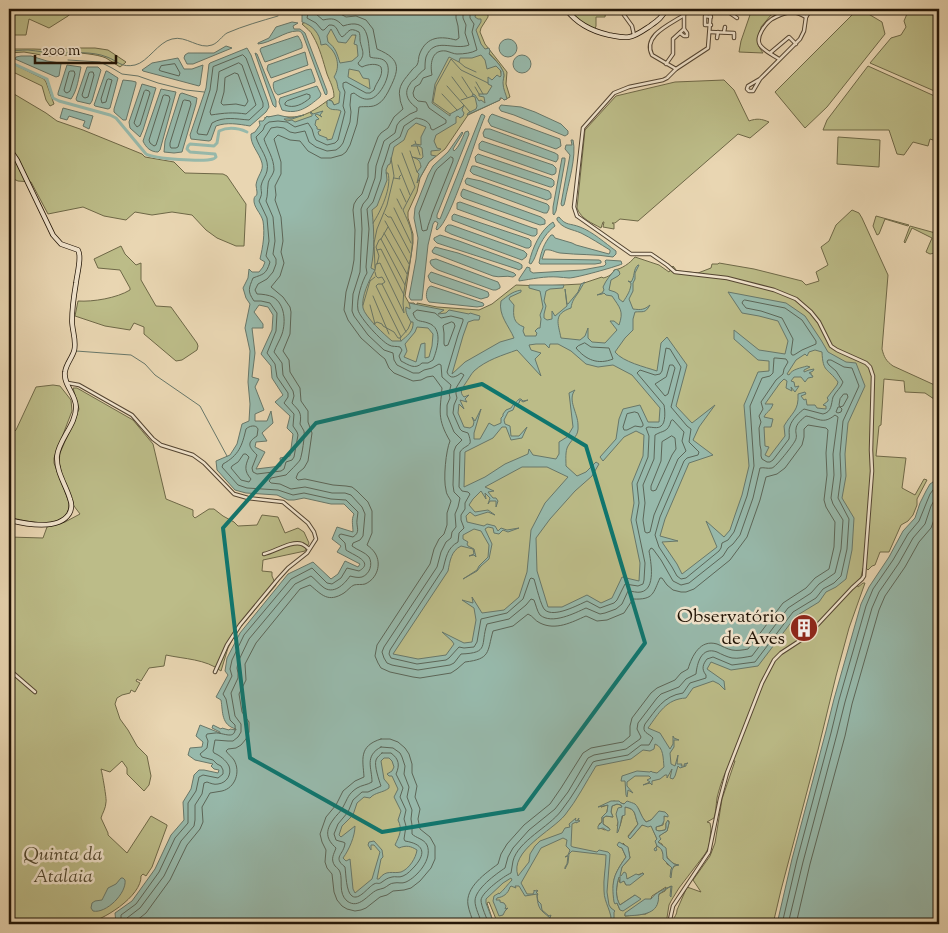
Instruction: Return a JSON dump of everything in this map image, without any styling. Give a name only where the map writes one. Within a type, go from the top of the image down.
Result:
[{"type":"main road","points":[[566,9],[578,23],[591,30],[628,37],[657,21],[666,9]]},
{"type":"main road","points":[[9,148],[17,160],[53,235],[61,244],[78,250],[80,254],[73,312],[74,350],[65,371],[66,383],[76,402],[76,408],[57,456],[60,473],[70,499],[71,510],[63,520],[55,524],[48,525],[9,520]]},
{"type":"street","points":[[622,9],[632,26],[634,35]]},
{"type":"street","points":[[680,34],[687,36],[684,29],[684,9]]},
{"type":"street","points":[[669,924],[673,906],[710,852],[727,773],[762,683],[774,660],[781,653],[807,636],[864,576],[872,471],[873,376],[870,367],[866,363],[834,348],[829,343],[823,328],[811,312],[796,299],[774,290],[727,278],[675,272],[652,254],[631,254],[577,216],[574,207],[582,128],[614,93],[668,78],[676,69],[708,48],[711,9],[727,11],[737,18]]},
{"type":"street","points":[[760,79],[753,91],[747,89],[748,86],[760,79],[800,39],[804,31],[806,17],[811,9]]},
{"type":"street","points":[[818,9],[831,12],[836,9]]},
{"type":"street","points":[[780,60],[760,46],[758,42],[759,37],[772,19],[787,12],[794,12],[806,17]]},
{"type":"street","points":[[676,69],[652,55],[650,52],[652,38],[684,15]]},
{"type":"street","points":[[711,17],[705,16],[705,25],[711,24]]},
{"type":"street","points":[[724,32],[725,27]]},
{"type":"street","points":[[666,64],[672,54],[674,39],[684,29]]},
{"type":"street","points":[[710,32],[734,33],[734,38]]},
{"type":"street","points":[[717,38],[718,32]]},
{"type":"street","points":[[770,53],[789,37],[796,44]]},
{"type":"street","points":[[66,383],[79,385],[132,415],[152,439],[192,455],[204,463],[234,494],[248,498],[283,502],[308,523],[314,532],[316,539],[310,550],[278,579],[240,625],[227,645],[215,672]]},
{"type":"street","points":[[264,554],[298,544],[302,544],[310,550]]},
{"type":"street","points":[[9,672],[35,692]]},
{"type":"highlighted area","points":[[482,384],[586,446],[645,643],[523,809],[382,832],[250,758],[223,528],[316,423]]},
{"type":"green space","points":[[9,9],[76,9],[49,28],[29,19],[26,35],[9,35]]},
{"type":"green space","points":[[470,9],[488,15],[480,32],[485,44],[507,72],[506,84],[510,97],[504,100],[500,98],[500,100],[468,115],[445,149],[429,162],[420,178],[417,192],[408,212],[413,243],[405,296],[409,303],[414,303],[434,328],[434,389],[337,298],[336,231],[450,31],[500,69],[503,80],[504,74],[502,69],[489,53],[479,46]]},
{"type":"green space","points":[[571,9],[606,9],[605,17],[596,17],[595,29],[587,27],[577,20],[569,12]]},
{"type":"green space","points":[[752,9],[785,9],[771,15],[761,27],[757,42],[763,53],[739,52]]},
{"type":"green space","points":[[853,9],[860,9],[882,22],[885,34],[827,107],[805,128],[775,92],[852,15]]},
{"type":"green space","points":[[909,9],[939,9],[939,93],[870,63],[891,38],[901,35],[906,27],[904,21]]},
{"type":"green space","points":[[305,22],[345,30],[373,44],[382,69],[366,101],[334,105],[329,100],[334,97],[333,88],[315,41],[311,33],[302,24]]},
{"type":"green space","points":[[9,49],[57,50],[61,52],[63,49],[108,50],[126,62],[120,67],[106,58],[70,52],[68,55],[47,56],[24,52],[9,53]]},
{"type":"green space","points":[[9,62],[44,79],[54,104],[50,106],[46,100],[42,86],[13,72],[9,77]]},
{"type":"green space","points":[[868,66],[939,98],[939,142],[930,139],[928,146],[913,142],[904,155],[897,154],[889,130],[823,130],[827,120]]},
{"type":"green space","points":[[724,80],[734,90],[749,121],[759,119],[769,122],[750,138],[738,134],[638,221],[620,219],[612,223],[614,224],[614,229],[603,227],[603,222],[601,228],[581,215],[577,208],[585,130],[616,96],[675,82]]},
{"type":"green space","points":[[9,91],[57,121],[142,154],[145,157],[174,162],[185,173],[223,174],[227,176],[246,204],[244,246],[236,246],[217,238],[206,230],[192,215],[172,212],[152,215],[135,212],[126,220],[104,216],[83,207],[48,214],[31,182],[18,181],[9,177]]},
{"type":"green space","points":[[327,101],[327,104],[344,107],[353,152],[263,121],[267,116],[294,117],[305,114]]},
{"type":"green space","points":[[838,137],[880,140],[879,167],[837,164]]},
{"type":"green space","points":[[852,210],[859,213],[862,218],[888,275],[882,349],[887,361],[893,366],[939,387],[939,420],[938,422],[934,421],[934,399],[925,393],[905,392],[904,381],[884,379],[881,425],[879,426],[876,456],[906,458],[902,488],[915,495],[924,479],[927,480],[917,499],[913,515],[901,525],[889,552],[880,552],[875,565],[868,570],[863,568],[861,577],[857,582],[858,587],[865,583],[849,628],[836,676],[773,924],[671,924],[687,887],[701,892],[693,880],[710,856],[715,843],[722,799],[735,761],[732,760],[720,788],[714,818],[707,822],[710,823],[711,829],[709,847],[671,901],[666,924],[498,924],[489,902],[487,903],[494,924],[452,854],[283,924],[385,683],[453,364],[418,310],[417,303],[437,307],[479,310],[492,304],[516,285],[581,284],[608,276],[635,257],[659,265],[669,272],[673,266],[677,271],[698,273],[711,268],[712,264],[719,263],[754,269],[802,281],[806,285],[819,281],[816,272],[828,265],[821,247],[829,241],[836,225]],"holes":[[[614,801],[638,808],[646,822],[656,815],[668,815],[664,816],[663,825],[656,827],[656,830],[665,830],[666,823],[669,821],[667,831],[660,835],[658,842],[662,844],[669,860],[678,865],[673,868],[667,864],[661,848],[657,846],[657,839],[651,825],[642,825],[630,839],[628,836],[638,824],[632,809],[625,807],[620,826],[617,826],[622,808],[621,805],[617,804],[612,806],[611,812],[613,817],[606,816],[603,818],[603,824],[609,828],[605,830],[600,828],[599,824],[602,822],[602,817],[607,812],[608,805],[601,807]],[[623,843],[628,848],[630,858],[622,867],[619,876],[627,879],[643,873],[626,885],[624,881],[619,882],[621,877],[619,877],[616,892],[620,905],[635,895],[620,910],[613,888],[615,876],[626,857],[622,848]],[[666,887],[665,891],[659,894],[656,906],[646,914],[625,916],[625,914],[651,899],[652,896]]]},
{"type":"green space","points":[[876,216],[909,225],[885,219],[877,235],[873,226]]},
{"type":"green space","points":[[910,226],[939,234],[939,252],[930,254],[926,252],[932,238],[912,228],[905,243]]},
{"type":"green space","points":[[121,246],[125,254],[136,265],[141,263],[141,280],[156,306],[171,307],[197,343],[197,350],[182,360],[176,361],[144,334],[144,327],[134,323],[130,330],[105,326],[75,316],[78,301],[105,299],[130,290],[120,270],[98,268],[94,259]]},
{"type":"green space","points":[[60,386],[71,400],[72,411],[54,458],[54,463],[69,504],[67,513],[62,519],[45,523],[9,517],[9,437],[16,430],[36,387]]},
{"type":"green space","name":"Quinta da Atalaia","points":[[73,388],[77,388],[133,420],[153,444],[166,499],[193,510],[195,518],[209,509],[214,509],[238,526],[257,525],[262,515],[278,517],[285,533],[298,528],[304,532],[309,543],[305,551],[263,560],[262,571],[272,572],[276,585],[237,631],[228,648],[221,671],[209,664],[166,655],[164,666],[149,668],[141,681],[137,679],[136,681],[140,683],[135,692],[131,690],[130,693],[117,698],[115,704],[120,719],[137,746],[147,756],[151,776],[149,785],[144,791],[127,774],[127,768],[122,761],[110,772],[101,769],[106,800],[101,818],[108,835],[127,853],[151,816],[167,825],[152,867],[146,876],[143,874],[141,876],[140,884],[135,892],[120,907],[91,922],[83,924],[68,921],[67,924],[9,924],[9,537],[43,538],[47,527],[65,522],[80,514],[74,506],[62,476],[59,462],[60,453],[79,409]]},
{"type":"water","points":[[304,9],[473,9],[476,12],[475,17],[481,19],[476,30],[481,44],[485,49],[489,48],[489,54],[503,71],[503,85],[507,99],[500,98],[500,100],[467,115],[476,109],[477,106],[475,97],[472,96],[473,94],[479,101],[481,100],[485,103],[484,97],[479,96],[479,94],[487,94],[492,86],[488,84],[488,77],[492,80],[497,75],[500,77],[501,71],[496,66],[487,69],[485,60],[481,55],[472,58],[460,58],[459,62],[449,57],[435,84],[432,103],[450,116],[450,114],[464,105],[462,110],[463,116],[460,118],[456,117],[456,123],[436,135],[434,141],[437,148],[441,149],[431,151],[431,155],[436,156],[429,162],[417,183],[419,174],[417,172],[421,165],[416,158],[412,157],[421,159],[423,157],[422,148],[411,146],[415,144],[421,145],[421,137],[426,127],[416,123],[408,130],[404,140],[394,147],[390,164],[386,170],[387,180],[377,206],[372,210],[374,239],[371,268],[375,270],[364,294],[363,308],[371,321],[392,341],[401,341],[410,333],[413,322],[411,322],[406,311],[406,307],[410,309],[409,303],[444,310],[438,314],[446,313],[449,310],[480,316],[479,320],[468,322],[452,374],[465,362],[500,342],[514,338],[502,316],[500,306],[501,301],[510,294],[521,290],[521,292],[509,299],[514,305],[514,319],[524,327],[525,336],[536,336],[537,333],[535,331],[540,328],[540,315],[543,307],[540,291],[529,288],[529,285],[564,285],[563,288],[546,291],[544,318],[547,320],[552,319],[552,311],[555,316],[567,306],[565,289],[568,304],[578,292],[581,284],[585,282],[573,300],[571,308],[565,310],[559,316],[558,323],[561,338],[580,340],[585,336],[588,328],[588,338],[592,342],[605,343],[617,330],[610,321],[614,321],[619,325],[621,313],[612,296],[604,293],[597,295],[602,293],[603,287],[610,275],[616,269],[620,274],[611,280],[609,290],[618,294],[619,299],[623,302],[630,288],[631,283],[628,281],[631,282],[635,269],[639,265],[635,273],[633,291],[629,299],[633,309],[642,309],[650,305],[645,311],[635,312],[633,330],[615,352],[629,361],[657,371],[661,343],[667,337],[687,365],[676,406],[692,423],[715,405],[699,427],[693,440],[713,455],[689,463],[665,519],[660,536],[678,541],[662,542],[682,574],[717,547],[706,521],[724,537],[730,530],[742,495],[749,466],[744,405],[758,372],[769,371],[769,361],[758,360],[734,339],[734,330],[759,350],[785,354],[788,341],[778,321],[742,313],[728,292],[786,303],[805,316],[828,352],[846,362],[856,363],[865,386],[848,423],[845,454],[846,476],[842,498],[854,518],[852,550],[846,579],[826,592],[819,602],[796,616],[758,666],[731,670],[711,662],[707,669],[724,681],[725,690],[713,681],[693,688],[686,698],[673,701],[660,712],[648,728],[660,733],[670,749],[673,744],[673,736],[679,740],[674,740],[674,747],[670,753],[671,764],[675,766],[678,755],[677,764],[685,766],[684,764],[688,763],[686,766],[680,768],[678,766],[673,779],[670,778],[672,769],[667,778],[667,775],[665,775],[660,779],[652,781],[652,785],[650,783],[643,785],[650,782],[647,780],[651,778],[649,776],[635,776],[627,782],[627,786],[633,793],[628,790],[627,797],[625,781],[621,781],[622,776],[637,771],[657,773],[664,767],[662,750],[655,744],[654,749],[650,751],[643,750],[631,759],[596,766],[565,815],[533,842],[520,858],[517,867],[518,876],[529,862],[530,854],[540,841],[562,833],[565,828],[570,827],[569,824],[576,818],[575,820],[577,821],[579,818],[578,820],[580,821],[572,824],[571,846],[597,852],[599,850],[610,854],[607,892],[609,905],[615,911],[614,924],[611,924],[611,916],[604,895],[606,855],[572,851],[569,854],[565,869],[568,856],[565,857],[570,850],[566,846],[567,840],[563,838],[541,848],[521,883],[527,894],[533,894],[534,890],[537,890],[538,894],[537,896],[537,894],[525,896],[519,886],[515,886],[516,888],[511,886],[507,893],[496,900],[504,903],[505,909],[508,908],[503,915],[499,916],[493,901],[494,896],[502,891],[512,880],[511,878],[486,899],[494,924],[116,924],[115,913],[132,901],[155,869],[171,835],[184,820],[183,802],[191,789],[194,775],[199,770],[218,773],[219,770],[211,766],[213,764],[195,760],[188,755],[190,748],[202,747],[203,742],[196,736],[200,725],[220,733],[212,728],[213,725],[221,729],[236,730],[225,721],[221,700],[216,697],[228,675],[225,671],[227,658],[240,633],[288,574],[313,562],[331,579],[338,574],[345,561],[358,567],[360,564],[337,552],[341,546],[332,539],[337,527],[353,532],[352,520],[354,514],[344,504],[331,504],[304,498],[288,500],[277,495],[246,493],[235,490],[217,470],[216,461],[230,455],[237,444],[242,424],[249,421],[248,382],[250,351],[245,328],[250,304],[243,288],[248,278],[249,269],[252,272],[259,272],[265,262],[260,259],[264,231],[263,221],[254,202],[257,194],[256,185],[262,166],[261,159],[252,142],[251,134],[260,125],[259,121],[263,121],[267,116],[278,115],[291,118],[304,115],[292,119],[284,119],[295,122],[312,116],[311,112],[313,114],[323,111],[320,115],[322,117],[317,114],[315,115],[319,119],[316,120],[315,125],[317,129],[321,130],[318,132],[319,135],[327,138],[327,140],[332,139],[341,111],[327,106],[328,100],[332,101],[334,105],[339,103],[340,92],[334,77],[337,59],[330,47],[326,44],[321,45],[315,30],[302,22],[302,13]],"holes":[[[331,29],[338,42],[346,43],[352,35],[356,35],[354,44],[357,45],[358,56],[352,61],[340,63],[335,49],[328,42],[327,36]],[[349,69],[359,71],[363,78],[369,79],[370,89],[348,77]],[[259,305],[268,307],[273,315],[272,330],[261,354],[271,366],[272,378],[283,395],[275,402],[290,416],[287,428],[293,434],[290,456],[280,458],[281,466],[256,469],[265,452],[255,447],[256,442],[267,441],[262,433],[273,423],[271,411],[267,421],[255,421],[255,414],[264,410],[255,387],[259,379],[252,377],[255,353],[252,328],[263,328],[263,324],[254,312]],[[417,327],[428,328],[433,334],[429,357],[425,358],[425,343],[421,344],[416,362],[404,357],[407,351],[405,344]],[[545,344],[549,348],[550,344],[558,344],[571,351],[586,364],[598,367],[613,365],[632,375],[660,408],[659,422],[648,422],[640,405],[623,409],[619,419],[616,439],[600,457],[603,461],[624,437],[636,431],[644,435],[643,456],[632,483],[634,503],[631,520],[640,563],[639,581],[622,577],[612,598],[601,603],[587,595],[562,607],[548,607],[537,571],[536,538],[575,491],[592,476],[599,464],[596,462],[586,472],[577,476],[566,466],[567,448],[577,435],[578,429],[578,420],[572,398],[575,390],[569,393],[573,427],[567,437],[559,442],[559,454],[556,459],[533,455],[529,449],[528,454],[505,464],[485,477],[464,487],[465,452],[493,438],[502,427],[506,427],[511,440],[522,438],[527,427],[519,436],[511,436],[510,426],[505,424],[504,420],[508,412],[513,410],[520,400],[523,402],[528,400],[523,401],[519,399],[511,408],[506,410],[501,418],[501,423],[494,426],[489,423],[480,439],[474,439],[481,409],[475,421],[472,417],[473,426],[470,428],[464,427],[458,413],[459,404],[464,409],[460,400],[467,402],[465,399],[469,395],[464,397],[461,392],[462,389],[473,372],[479,367],[495,358],[517,350],[541,376],[535,359],[541,353],[531,350],[529,345]],[[815,350],[822,352],[825,367],[838,382],[837,385],[827,398],[828,401],[823,405],[826,406],[826,409],[817,408],[815,405],[807,405],[806,399],[804,400],[801,396],[806,394],[805,392],[798,394],[796,408],[784,426],[785,436],[769,457],[765,455],[769,447],[765,446],[764,427],[771,427],[773,419],[764,417],[773,404],[765,404],[784,379],[787,381],[786,388],[792,391],[791,387],[795,392],[799,386],[795,387],[794,382],[791,381],[794,377],[801,377],[805,382],[808,378],[813,377],[809,373],[814,369],[804,372],[804,370],[810,367],[807,366],[794,370],[789,375],[787,374],[796,360],[805,354],[807,356],[809,352]],[[522,467],[547,467],[568,477],[545,503],[531,530],[527,572],[519,597],[504,610],[482,613],[472,597],[473,603],[462,600],[474,608],[476,620],[472,642],[464,643],[442,632],[454,644],[446,655],[418,659],[393,654],[448,571],[455,551],[461,546],[473,549],[474,554],[469,556],[474,555],[476,557],[474,549],[468,546],[468,542],[463,539],[463,535],[474,529],[481,531],[489,545],[488,557],[477,570],[463,579],[477,571],[489,559],[492,544],[485,529],[488,527],[493,528],[494,533],[499,534],[503,530],[508,532],[519,528],[507,530],[501,528],[498,531],[495,526],[487,524],[484,526],[467,522],[466,516],[470,512],[475,516],[488,512],[495,515],[488,510],[475,512],[469,505],[481,491],[486,499],[485,493],[490,498],[488,504],[490,501],[496,501],[496,507],[498,501],[488,492],[494,491],[485,487]],[[384,758],[389,758],[394,767],[387,774],[392,776],[398,789],[394,797],[401,811],[398,820],[400,833],[395,845],[399,848],[406,846],[417,850],[414,860],[404,871],[387,873],[377,879],[383,857],[382,850],[374,841],[369,842],[368,845],[371,850],[371,845],[374,845],[380,852],[372,879],[355,893],[350,859],[346,861],[343,858],[351,843],[355,826],[341,837],[339,835],[342,826],[353,815],[357,803],[364,797],[370,798],[389,788],[384,779],[381,761]]]},
{"type":"water","points":[[292,22],[298,23],[293,26],[294,29],[300,29],[305,33],[327,91],[326,95],[301,32],[292,32],[258,44],[269,38],[276,27]]},
{"type":"water","points":[[298,36],[302,48],[265,62],[260,50],[261,48]]},
{"type":"water","points":[[508,39],[514,42],[517,48],[514,54],[508,57],[502,54],[499,48],[502,42]]},
{"type":"water","points":[[226,46],[232,48],[193,64],[187,64],[184,58],[188,53],[214,53]]},
{"type":"water","points":[[247,48],[268,102],[269,107],[266,112],[250,126],[228,124],[216,126],[209,141],[191,139],[190,135],[206,88],[209,64]]},
{"type":"water","points":[[305,52],[308,65],[271,78],[267,69],[268,65]]},
{"type":"water","points":[[255,53],[276,101],[276,107],[273,105]]},
{"type":"water","points":[[522,55],[528,58],[531,64],[528,70],[522,73],[516,70],[513,64],[516,58]]},
{"type":"water","points":[[21,56],[31,56],[60,63],[59,76],[56,77],[15,59]]},
{"type":"water","points":[[178,58],[184,69],[192,69],[203,65],[199,86],[142,70],[152,63]]},
{"type":"water","points":[[67,65],[81,67],[71,99],[58,95]]},
{"type":"water","points":[[87,67],[98,67],[101,70],[90,104],[77,101],[76,99]]},
{"type":"water","points":[[311,69],[315,82],[278,95],[275,93],[274,82]]},
{"type":"water","points":[[106,71],[118,78],[110,108],[108,109],[94,105]]},
{"type":"water","points":[[123,80],[136,82],[126,120],[123,120],[114,112]]},
{"type":"water","points":[[142,84],[156,88],[140,137],[130,128],[129,122]]},
{"type":"water","points":[[317,86],[321,94],[320,97],[311,104],[298,111],[282,110],[279,102],[280,98]]},
{"type":"water","points":[[161,89],[176,92],[158,152],[149,149],[143,141]]},
{"type":"water","points":[[180,94],[197,98],[182,152],[164,152],[165,141]]},
{"type":"water","points":[[501,105],[521,107],[535,112],[561,124],[568,131],[568,134],[565,136],[501,111],[499,108]]},
{"type":"water","points":[[63,108],[93,116],[89,129],[83,126],[85,121],[69,116],[67,120],[60,118]]},
{"type":"water","points":[[482,114],[485,116],[449,212],[443,224],[437,230],[438,223],[435,221],[433,224],[428,245],[422,300],[411,300],[409,297],[418,238],[414,218],[415,208],[433,166],[448,152],[462,132],[453,149],[454,151],[456,149],[465,132],[468,131],[469,134],[437,215],[437,218],[440,219]]},
{"type":"water","points":[[492,114],[560,139],[561,146],[556,149],[491,126],[488,121]]},
{"type":"water","points":[[485,129],[490,129],[555,153],[558,155],[558,159],[556,162],[484,137]]},
{"type":"water","points":[[571,140],[573,140],[574,147],[573,162],[564,205],[562,206],[570,155],[565,149],[566,145],[572,145]]},
{"type":"water","points":[[482,141],[553,165],[556,168],[556,172],[552,175],[481,150],[479,149],[479,144]]},
{"type":"water","points":[[478,154],[552,179],[554,185],[550,187],[476,162],[475,157]]},
{"type":"water","points":[[562,158],[565,158],[565,161],[554,215],[553,207]]},
{"type":"water","points":[[472,166],[549,191],[551,198],[547,200],[473,174],[470,171]]},
{"type":"water","points":[[467,178],[547,204],[549,209],[547,213],[544,213],[476,188],[466,184]]},
{"type":"water","points":[[463,189],[541,217],[545,220],[545,224],[540,225],[463,198],[461,193]]},
{"type":"water","points":[[460,202],[537,229],[537,234],[532,236],[457,209],[457,203]]},
{"type":"water","points":[[454,214],[529,239],[531,246],[526,248],[452,220]]},
{"type":"water","points":[[559,217],[566,223],[585,229],[616,251],[616,254],[613,257],[545,250],[542,259],[599,260],[601,263],[540,264],[543,248],[551,235],[576,245],[609,254],[610,252],[610,250],[581,233],[562,225],[557,220]]},
{"type":"water","points":[[553,222],[555,226],[543,239],[531,264],[529,263],[537,240],[548,225]]},
{"type":"water","points":[[448,225],[524,251],[527,254],[526,257],[522,260],[451,234],[445,231]]},
{"type":"water","points":[[440,235],[519,263],[522,265],[522,268],[519,270],[437,243],[434,238]]},
{"type":"water","points":[[435,247],[458,253],[516,275],[513,277],[493,276],[433,253],[432,251]]},
{"type":"water","points":[[436,259],[498,282],[500,288],[493,290],[438,270],[430,262]]},
{"type":"water","points":[[606,260],[621,261],[622,264],[573,278],[548,277],[519,281],[527,267],[533,273],[582,270],[604,266]]},
{"type":"water","points":[[431,272],[483,290],[488,292],[489,295],[481,299],[431,282],[428,276]]},
{"type":"water","points":[[431,286],[483,303],[484,305],[477,307],[429,302],[427,292]]},
{"type":"water","points":[[938,475],[939,924],[777,924],[834,699],[861,604],[869,587],[889,557],[903,531],[915,518],[926,491]]},
{"type":"water","points":[[611,801],[619,801],[624,804],[627,801],[635,804],[646,822],[651,820],[659,811],[665,812],[668,815],[668,817],[664,816],[662,825],[656,827],[656,830],[665,830],[668,820],[667,831],[659,836],[661,839],[658,842],[666,848],[667,858],[674,864],[679,865],[674,866],[671,878],[672,868],[663,859],[662,851],[657,846],[655,841],[657,839],[651,826],[642,825],[630,839],[628,837],[638,824],[632,809],[625,807],[625,815],[622,816],[617,833],[618,822],[616,814],[618,808],[622,807],[617,804],[612,806],[611,812],[613,817],[606,816],[603,818],[603,824],[610,830],[598,829],[602,822],[602,817],[607,812],[608,805],[598,807]]},
{"type":"water","points":[[619,842],[628,847],[630,858],[622,867],[620,876],[624,872],[627,879],[636,874],[644,874],[630,885],[626,885],[624,881],[620,883],[619,877],[616,891],[620,905],[635,895],[641,899],[623,911],[620,910],[617,903],[615,904],[613,895],[614,878],[626,857],[622,848],[617,845]]},
{"type":"water","points":[[121,878],[125,880],[125,885],[115,902],[104,909],[93,911],[91,908],[92,903],[102,900],[108,888],[116,884]]},
{"type":"water","points":[[670,887],[659,894],[658,902],[653,910],[644,914],[625,916],[625,913],[645,899],[651,899]]},
{"type":"water","points":[[537,896],[542,910],[549,916],[551,915],[550,918],[543,912],[540,908],[538,904]]},
{"type":"waterway","points":[[9,51],[89,53],[101,55],[123,65],[130,66],[140,63],[162,44],[172,39],[182,39],[202,46],[212,45],[227,33],[278,16]]},
{"type":"waterway","points":[[450,114],[433,102],[436,86],[451,59],[461,70],[488,83]]},
{"type":"waterway","points":[[68,60],[100,62],[122,74],[138,76],[186,90],[204,92]]},
{"type":"waterway","points":[[459,62],[476,72]]},
{"type":"waterway","points":[[12,63],[47,79],[53,98],[116,118],[146,154],[151,156],[168,159],[213,159],[216,157],[215,154],[190,152],[187,149],[188,146],[190,144],[214,146],[217,143],[219,131],[226,129],[233,128],[247,132]]},
{"type":"waterway","points":[[452,77],[467,97]]},
{"type":"waterway","points":[[462,77],[473,94]]},
{"type":"waterway","points":[[476,82],[483,94]]},
{"type":"waterway","points":[[447,86],[470,112]]},
{"type":"waterway","points":[[475,87],[479,94]]},
{"type":"waterway","points":[[442,94],[457,110]]},
{"type":"waterway","points":[[461,100],[473,96]]},
{"type":"waterway","points":[[417,146],[420,155]]},
{"type":"waterway","points":[[410,151],[417,172]]},
{"type":"waterway","points":[[375,270],[376,264],[380,263],[404,313],[404,294],[411,254],[412,235],[403,210],[415,187],[402,153]]},
{"type":"waterway","points":[[375,268],[374,243],[377,229],[387,205],[394,176],[391,158]]},
{"type":"waterway","points":[[398,165],[410,195]]},
{"type":"waterway","points":[[373,223],[387,192],[389,179],[388,173],[386,173]]},
{"type":"waterway","points":[[394,178],[400,179],[401,175]]},
{"type":"waterway","points":[[400,189],[406,202]]},
{"type":"waterway","points":[[397,199],[402,209]]},
{"type":"waterway","points":[[394,208],[411,243]]},
{"type":"waterway","points":[[385,214],[391,217],[410,253]]},
{"type":"waterway","points":[[385,221],[409,264]]},
{"type":"waterway","points":[[377,264],[379,256],[376,247],[388,227]]},
{"type":"waterway","points":[[384,233],[407,274]]},
{"type":"waterway","points":[[381,239],[405,285]]},
{"type":"waterway","points":[[377,250],[381,249],[404,295]]},
{"type":"waterway","points":[[375,272],[376,276],[378,278],[382,277],[385,282],[382,284],[406,332]]},
{"type":"waterway","points":[[363,305],[370,281],[375,277]]},
{"type":"waterway","points":[[382,284],[376,286],[401,337]]},
{"type":"waterway","points":[[373,296],[389,334]]},
{"type":"waterway","points":[[370,305],[375,324]]},
{"type":"waterway","points":[[374,324],[377,322],[382,324],[400,338]]},
{"type":"waterway","points":[[401,341],[400,338],[411,322]]},
{"type":"waterway","points":[[76,351],[131,355],[145,364],[155,375],[200,406],[227,456]]},
{"type":"place","name":"Observatório de Aves","points":[[804,628]]}]
